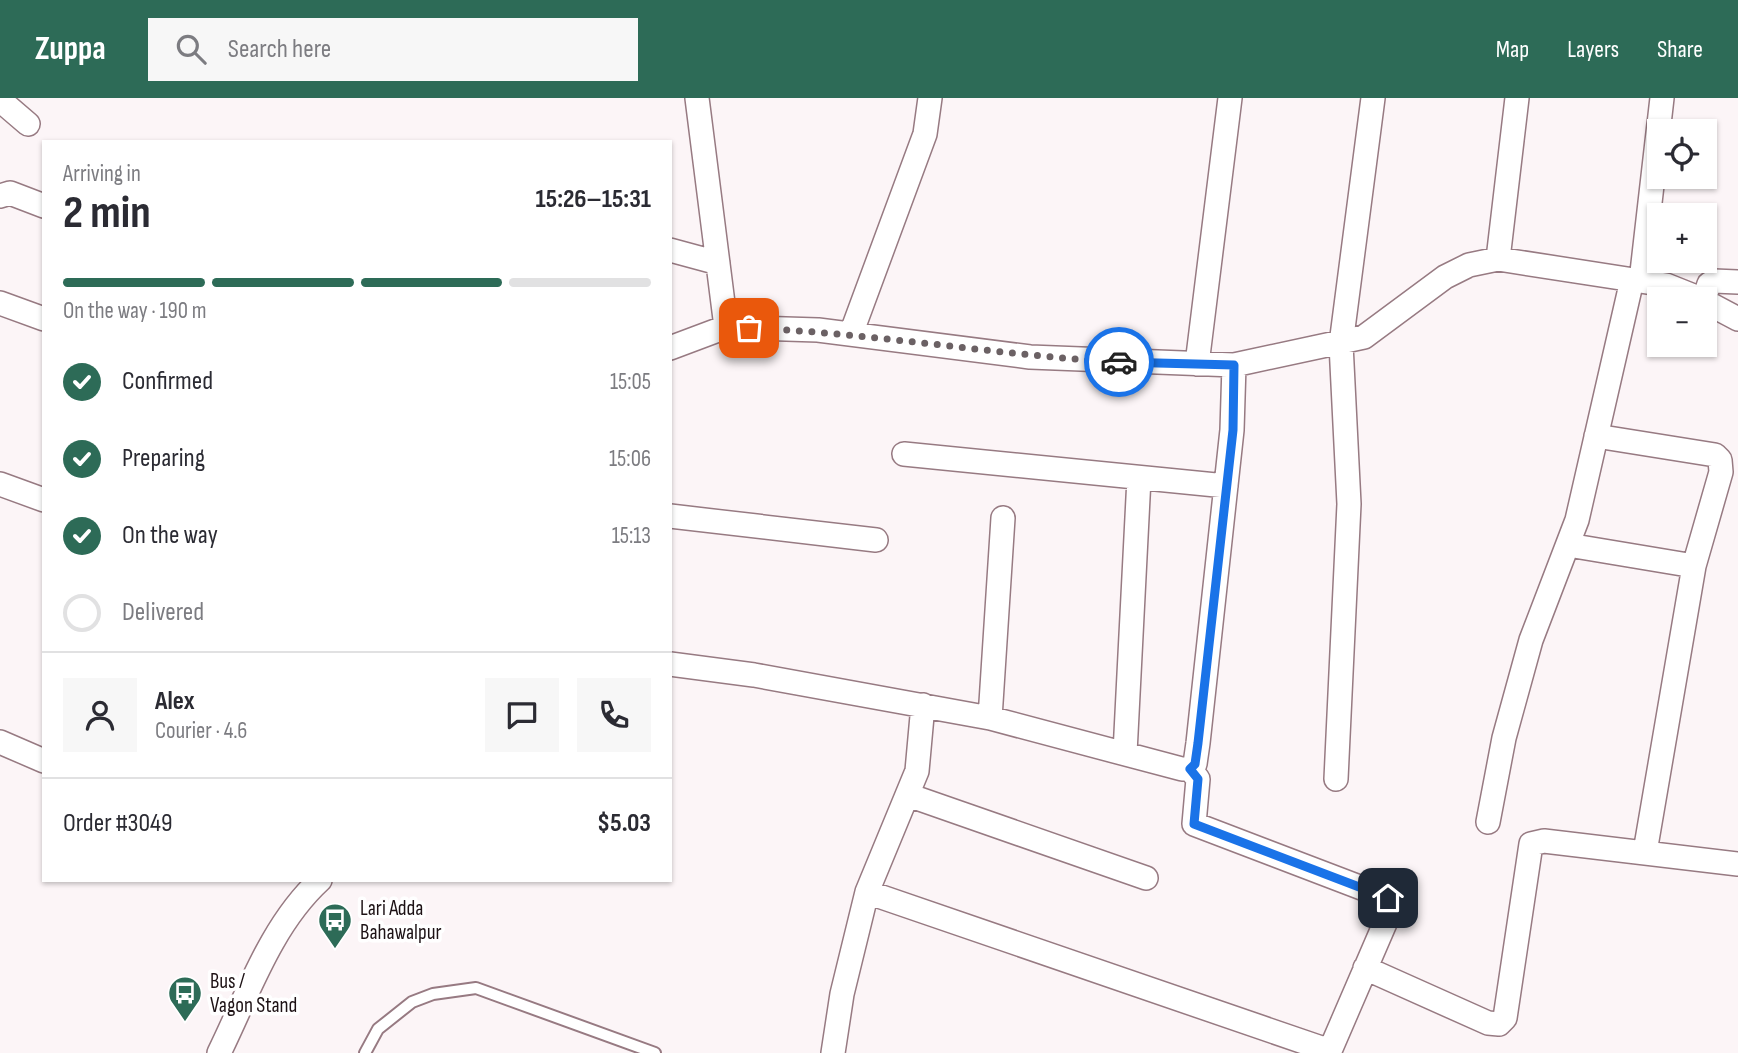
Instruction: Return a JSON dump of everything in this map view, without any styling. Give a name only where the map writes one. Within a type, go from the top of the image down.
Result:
[{"type":"street","points":[[697,98],[726,327]]},
{"type":"street","points":[[851,334],[925,135],[930,98]]},
{"type":"street","points":[[1197,364],[1230,98]]},
{"type":"street","points":[[1336,779],[1349,504],[1341,344],[1373,98]]},
{"type":"street","points":[[1498,259],[1517,98]]},
{"type":"street","points":[[1488,822],[1504,738],[1531,640],[1577,520],[1636,280],[1662,98]]},
{"type":"street","points":[[0,100],[28,124]]},
{"type":"street","points":[[0,196],[9,193],[42,205]]},
{"type":"street","points":[[672,251],[718,263]]},
{"type":"street","points":[[672,347],[726,327],[851,334],[1030,357],[1234,365],[1364,337],[1445,277],[1469,265],[1498,259],[1671,287]]},
{"type":"street","points":[[1708,287],[1714,281],[1738,282]]},
{"type":"street","points":[[0,303],[42,318]]},
{"type":"street","points":[[1717,308],[1738,319]]},
{"type":"street","points":[[672,664],[990,718],[1190,769],[1195,764],[1198,743],[1233,430],[1234,365]]},
{"type":"street","points":[[1596,436],[1715,456],[1720,460],[1721,472],[1694,566],[1645,852]]},
{"type":"street","points":[[904,454],[1226,486]]},
{"type":"street","points":[[1125,754],[1139,478]]},
{"type":"street","points":[[0,484],[42,499]]},
{"type":"street","points":[[672,516],[876,540]]},
{"type":"street","points":[[990,718],[1003,518]]},
{"type":"street","points":[[1568,545],[1694,566]]},
{"type":"street","points":[[833,1053],[842,994],[867,892],[917,771],[923,705]]},
{"type":"street","points":[[0,742],[42,760]]},
{"type":"street","points":[[867,892],[1330,1052],[1392,906],[1388,898],[1194,824],[1198,779],[1190,769]]},
{"type":"street","points":[[908,795],[1146,878]]},
{"type":"street","points":[[1365,968],[1488,1023],[1499,1024],[1505,1018],[1531,844],[1544,841],[1738,864]]},
{"type":"street","points":[[219,1053],[280,928],[303,896],[318,882]]},
{"type":"lane","points":[[365,1053],[378,1029],[412,1002],[433,994],[476,988],[655,1053]]},
{"type":"way so far","points":[[749,328],[818,330],[1030,357],[1119,362]]},
{"type":"place","name":"Lari Adda Bahawalpur","points":[[335,950]]},
{"type":"place","name":"Bus / Vagon Stand","points":[[185,1023]]},
{"type":"route","points":[[1119,362],[1234,365],[1233,430],[1198,743],[1195,764],[1190,769],[1198,779],[1194,824],[1388,898]]}]
